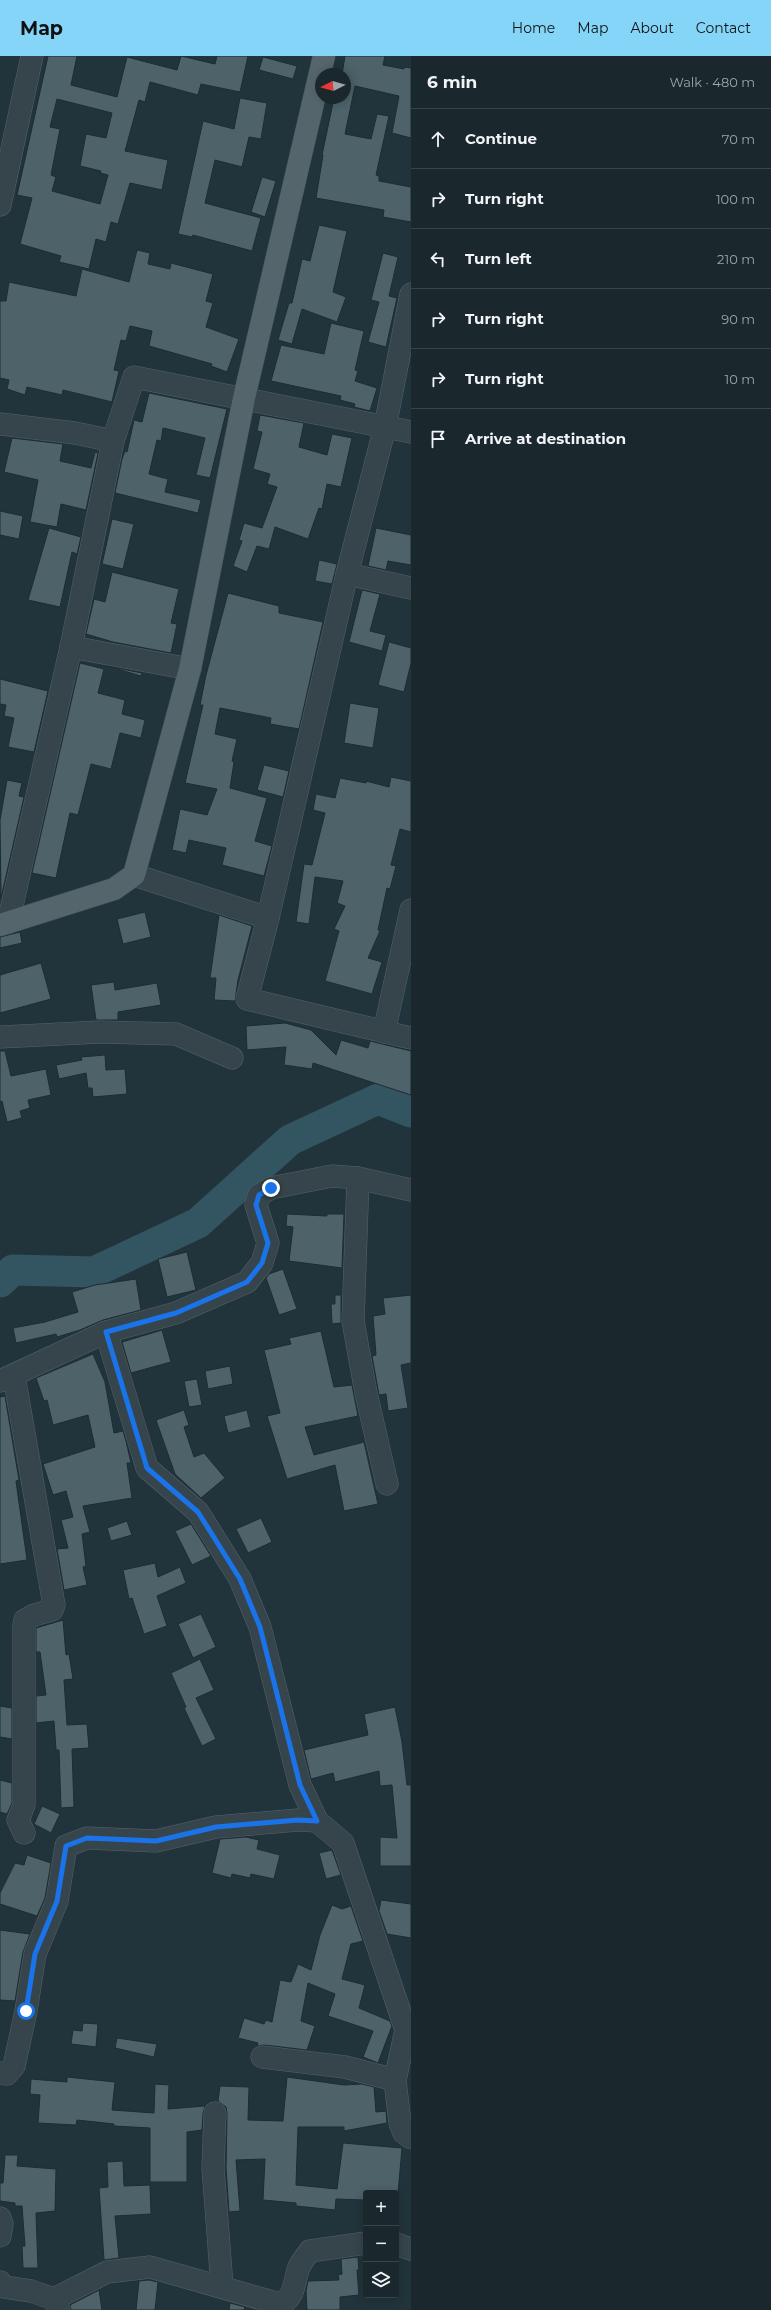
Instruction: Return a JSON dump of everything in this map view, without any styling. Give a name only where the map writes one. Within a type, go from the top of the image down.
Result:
[{"type":"main road","points":[[4,924],[114,889],[134,875],[190,668],[244,398],[324,56]]},
{"type":"street","points":[[0,205],[32,56]]},
{"type":"street","points":[[411,297],[385,427],[347,574],[268,918],[247,999],[411,1038]]},
{"type":"street","points":[[4,924],[71,647],[113,441],[134,377],[218,395],[244,398],[316,414],[411,432]]},
{"type":"street","points":[[0,424],[75,433],[113,441]]},
{"type":"street","points":[[347,574],[411,588]]},
{"type":"street","points":[[71,647],[190,668]]},
{"type":"street","points":[[134,875],[268,918]]},
{"type":"street","points":[[384,1032],[411,910]]},
{"type":"street","points":[[0,1037],[100,1032],[176,1034],[232,1058]]},
{"type":"street","points":[[24,1833],[18,1820],[24,1805],[24,1625],[25,1620],[34,1615],[52,1610],[54,1605],[7,1378],[106,1332],[176,1313],[247,1282],[262,1263],[268,1243],[256,1205],[259,1195],[271,1188],[332,1176],[358,1178],[411,1190]]},
{"type":"street","points":[[358,1178],[353,1321],[366,1393],[387,1484]]},
{"type":"street","points":[[106,1332],[147,1468],[198,1512],[240,1579],[260,1627],[300,1785],[317,1821],[343,1843],[406,2030],[395,2080],[400,2123],[404,2133],[411,2138]]},
{"type":"street","points":[[0,2073],[7,2074],[14,2066],[26,2011],[35,1954],[57,1901],[66,1846],[87,1838],[156,1841],[216,1827],[298,1820],[317,1821]]},
{"type":"street","points":[[262,2057],[345,2067],[395,2080]]},
{"type":"street","points":[[215,2112],[213,2168],[222,2286]]},
{"type":"street","points":[[0,2218],[2,2224],[0,2236]]},
{"type":"street","points":[[0,2282],[4,2287],[31,2291],[57,2305],[107,2272],[150,2267],[222,2286],[280,2304],[287,2302],[291,2295],[300,2267],[310,2251],[363,2243]]},
{"type":"street","points":[[399,2245],[411,2249]]},
{"type":"building","points":[[48,56],[77,56],[71,85],[117,97],[127,57],[177,70],[181,56],[215,64],[217,56],[248,56],[240,92],[201,84],[198,95],[150,82],[145,102],[139,100],[125,151],[168,160],[162,190],[130,183],[118,224],[111,222],[106,242],[96,239],[89,269],[59,262],[61,256],[20,244],[32,198],[17,195]],"holes":[[[57,99],[112,113],[106,138],[86,134],[80,166],[101,171],[100,173],[108,175],[100,204],[52,191],[56,177],[51,175],[60,129],[50,127]]]},
{"type":"building","points":[[345,56],[385,56],[383,65],[404,69],[404,67],[411,68],[411,138],[392,133],[399,96],[355,86],[345,134],[371,139],[377,114],[389,116],[376,175],[379,176],[379,181],[411,187],[411,222],[383,217],[384,210],[316,198],[322,155],[333,104],[351,104],[351,68],[343,68]]},
{"type":"building","points":[[263,57],[297,66],[293,79],[259,70]]},
{"type":"building","points":[[240,98],[267,103],[261,139],[249,137],[242,167],[215,160],[205,203],[261,218],[252,251],[193,235],[192,237],[178,234],[203,121],[234,129]]},
{"type":"building","points":[[262,177],[276,181],[265,217],[251,212]]},
{"type":"building","points":[[319,225],[347,231],[333,292],[346,297],[337,322],[302,309],[292,344],[278,340],[289,303],[292,303],[302,259],[310,261]]},
{"type":"building","points":[[137,250],[150,253],[148,264],[170,269],[171,263],[213,274],[206,301],[213,303],[206,327],[239,339],[227,372],[211,366],[212,364],[149,346],[152,331],[130,326],[126,341],[121,340],[114,370],[119,371],[112,402],[63,390],[62,395],[27,387],[25,395],[7,389],[9,380],[0,378],[0,301],[6,301],[9,282],[76,296],[82,269],[129,282]]},
{"type":"building","points":[[383,253],[398,257],[389,296],[397,298],[386,347],[368,342],[379,302],[371,300]]},
{"type":"building","points":[[331,323],[364,331],[355,370],[358,371],[355,381],[377,388],[370,411],[354,407],[355,404],[340,400],[341,396],[271,381],[281,345],[324,354]]},
{"type":"building","points":[[149,393],[227,409],[210,478],[196,475],[205,438],[163,428],[161,441],[157,440],[149,474],[168,479],[165,492],[201,500],[198,513],[115,493],[122,459],[125,451],[127,452],[134,420],[142,422]]},
{"type":"building","points":[[260,415],[304,423],[299,447],[327,455],[332,434],[352,438],[341,487],[327,484],[322,509],[319,508],[308,539],[275,527],[269,549],[257,546],[247,572],[233,566],[242,541],[239,540],[244,523],[262,528],[277,487],[267,484],[270,474],[253,469],[262,432],[257,431]]},
{"type":"building","points":[[12,438],[63,444],[60,461],[91,468],[95,452],[98,453],[86,510],[61,504],[57,527],[30,522],[38,480],[4,472]]},
{"type":"building","points":[[0,511],[23,516],[19,539],[0,535]]},
{"type":"building","points":[[112,519],[134,524],[123,569],[102,564]]},
{"type":"building","points":[[49,528],[81,537],[77,554],[72,552],[60,607],[28,600]]},
{"type":"building","points":[[376,528],[411,535],[411,565],[388,561],[386,570],[368,566]]},
{"type":"building","points":[[319,560],[337,564],[332,584],[315,581]]},
{"type":"building","points":[[112,572],[179,589],[171,623],[177,624],[171,653],[113,642],[86,634],[94,599],[105,602]]},
{"type":"building","points":[[362,590],[380,594],[370,631],[386,635],[382,651],[349,642]]},
{"type":"building","points":[[228,593],[279,606],[279,613],[323,622],[299,729],[270,724],[271,718],[220,708],[215,734],[237,739],[232,761],[234,762],[230,788],[267,798],[255,841],[272,846],[264,876],[222,865],[226,848],[189,840],[186,853],[172,850],[180,809],[207,815],[217,789],[185,783],[203,705],[200,705],[206,675]]},
{"type":"building","points":[[389,642],[411,648],[411,663],[404,692],[378,685]]},
{"type":"building","points":[[80,663],[104,669],[98,693],[125,700],[122,714],[145,720],[141,738],[120,733],[111,769],[91,764],[78,815],[70,813],[56,878],[32,873]]},
{"type":"building","points":[[107,666],[142,673],[141,676]]},
{"type":"building","points":[[0,679],[48,691],[34,752],[8,747],[14,718],[4,716],[6,705],[0,704]]},
{"type":"building","points":[[350,703],[379,708],[373,748],[344,743]]},
{"type":"building","points":[[264,765],[289,771],[283,797],[257,790]]},
{"type":"building","points":[[391,777],[411,781],[411,832],[400,829],[391,865],[396,866],[390,889],[387,888],[378,930],[380,931],[368,958],[382,962],[372,994],[325,981],[339,931],[334,929],[345,906],[337,903],[343,881],[315,877],[309,924],[296,922],[304,864],[312,865],[325,813],[313,810],[316,794],[335,798],[340,778],[366,783],[366,781],[389,787]]},
{"type":"building","points":[[7,780],[22,783],[19,796],[24,797],[1,898],[0,820]]},
{"type":"building","points":[[145,912],[151,937],[123,944],[117,919]]},
{"type":"building","points":[[219,915],[252,926],[238,980],[235,1001],[214,1000],[216,978],[210,978]]},
{"type":"building","points":[[20,932],[22,943],[0,948],[0,937]]},
{"type":"building","points":[[41,963],[51,999],[0,1013],[0,975]]},
{"type":"building","points":[[114,982],[115,990],[157,983],[161,1005],[118,1012],[118,1020],[96,1020],[91,985]]},
{"type":"building","points":[[285,1023],[311,1030],[336,1055],[341,1040],[368,1048],[370,1041],[411,1051],[411,1095],[313,1063],[312,1069],[284,1065],[286,1047],[247,1050],[246,1026]]},
{"type":"building","points":[[0,1051],[5,1051],[11,1076],[46,1069],[51,1095],[28,1100],[30,1108],[20,1111],[22,1118],[7,1122],[2,1101],[0,1102]]},
{"type":"building","points":[[105,1055],[106,1070],[125,1069],[127,1094],[93,1097],[92,1088],[88,1088],[86,1073],[59,1079],[56,1065],[82,1060],[81,1057]]},
{"type":"building","points":[[287,1214],[327,1216],[327,1214],[344,1214],[342,1268],[289,1261],[293,1227],[286,1226]]},
{"type":"building","points":[[187,1252],[196,1290],[167,1297],[158,1259]]},
{"type":"building","points":[[283,1269],[297,1309],[279,1315],[266,1278],[269,1274]]},
{"type":"building","points":[[136,1279],[141,1310],[103,1320],[80,1330],[57,1337],[56,1334],[16,1343],[13,1328],[45,1322],[78,1312],[72,1292],[95,1285]]},
{"type":"building","points":[[335,1295],[341,1295],[341,1323],[332,1324],[331,1304],[335,1304]]},
{"type":"building","points":[[411,1295],[411,1363],[401,1365],[408,1408],[388,1411],[386,1394],[379,1395],[372,1356],[376,1355],[373,1316],[385,1314],[383,1298]]},
{"type":"building","points":[[162,1330],[171,1362],[131,1373],[122,1342]]},
{"type":"building","points":[[321,1331],[334,1387],[352,1385],[358,1416],[305,1427],[314,1455],[364,1442],[378,1504],[344,1511],[335,1465],[287,1479],[267,1416],[280,1413],[264,1350],[291,1344],[289,1338]]},
{"type":"building","points":[[93,1354],[105,1382],[114,1433],[123,1431],[126,1441],[131,1463],[127,1463],[132,1498],[83,1506],[90,1532],[82,1534],[86,1566],[83,1567],[87,1585],[64,1590],[57,1549],[68,1548],[61,1520],[73,1517],[66,1491],[53,1495],[43,1464],[95,1447],[88,1415],[53,1425],[47,1400],[44,1401],[36,1378]]},
{"type":"building","points":[[230,1366],[233,1384],[208,1389],[205,1371]]},
{"type":"building","points":[[197,1379],[202,1405],[189,1407],[184,1381]]},
{"type":"building","points":[[5,1396],[19,1480],[16,1481],[27,1560],[0,1564],[0,1397]]},
{"type":"building","points":[[184,1410],[189,1425],[184,1427],[194,1457],[204,1453],[225,1478],[201,1498],[175,1474],[156,1420]]},
{"type":"building","points":[[247,1410],[251,1427],[228,1433],[224,1416]]},
{"type":"building","points":[[261,1518],[272,1542],[248,1553],[236,1529]]},
{"type":"building","points":[[127,1521],[132,1535],[111,1541],[107,1528]]},
{"type":"building","points":[[191,1524],[211,1556],[192,1565],[175,1531]]},
{"type":"building","points":[[155,1563],[158,1577],[180,1567],[186,1583],[157,1596],[167,1626],[144,1634],[132,1598],[129,1599],[123,1570]]},
{"type":"building","points":[[201,1614],[216,1647],[193,1658],[178,1624]]},
{"type":"building","points":[[63,1620],[66,1655],[69,1654],[73,1679],[64,1680],[67,1725],[87,1724],[89,1748],[72,1749],[74,1807],[61,1808],[59,1750],[56,1750],[54,1721],[36,1723],[36,1696],[46,1695],[40,1652],[36,1652],[36,1628]]},
{"type":"building","points":[[200,1659],[214,1690],[196,1698],[216,1739],[202,1746],[184,1708],[186,1707],[171,1673]]},
{"type":"building","points":[[0,1706],[12,1708],[12,1739],[0,1737]]},
{"type":"building","points":[[395,1707],[402,1742],[407,1785],[411,1785],[411,1866],[380,1866],[380,1837],[397,1838],[392,1785],[380,1786],[379,1771],[335,1782],[333,1773],[311,1779],[304,1750],[368,1735],[364,1714]]},
{"type":"building","points":[[0,1780],[12,1783],[12,1803],[7,1814],[0,1812]]},
{"type":"building","points":[[42,1806],[60,1814],[51,1833],[34,1824]]},
{"type":"building","points":[[246,1837],[259,1840],[257,1849],[280,1855],[274,1879],[251,1874],[250,1878],[232,1874],[231,1878],[212,1873],[220,1839]]},
{"type":"building","points":[[332,1850],[341,1875],[326,1879],[319,1853]]},
{"type":"building","points":[[27,1855],[51,1863],[45,1898],[37,1916],[0,1904],[0,1893],[15,1863],[24,1865]]},
{"type":"building","points":[[381,1900],[411,1904],[411,1938],[387,1934],[379,1911]]},
{"type":"building","points":[[332,1905],[342,1909],[351,1906],[363,1941],[351,1944],[342,1979],[365,1985],[359,2008],[390,2021],[392,2026],[378,2063],[363,2057],[373,2031],[328,2016],[335,1994],[308,1983],[301,2021],[315,2026],[307,2050],[264,2045],[257,2046],[258,2043],[238,2038],[244,2018],[264,2024],[266,2020],[272,2022],[280,1980],[291,1982],[298,1964],[311,1970],[320,1935]]},
{"type":"building","points":[[0,1930],[30,1934],[23,1952],[15,2001],[0,2000]]},
{"type":"building","points":[[83,2023],[98,2024],[96,2047],[71,2044],[73,2030],[82,2031]]},
{"type":"building","points":[[117,2038],[157,2044],[154,2057],[115,2048]]},
{"type":"building","points":[[67,2077],[115,2082],[112,2110],[154,2113],[155,2084],[169,2085],[168,2109],[205,2106],[202,2130],[187,2132],[187,2182],[150,2182],[150,2128],[114,2126],[114,2124],[77,2120],[76,2125],[38,2123],[40,2095],[30,2094],[31,2079],[67,2082]]},
{"type":"building","points":[[287,2077],[344,2085],[362,2084],[374,2087],[376,2112],[386,2111],[387,2123],[344,2131],[344,2127],[298,2127],[296,2185],[337,2189],[343,2143],[402,2148],[398,2190],[363,2190],[363,2200],[336,2199],[335,2210],[296,2206],[296,2203],[263,2200],[265,2159],[236,2160],[240,2211],[229,2212],[226,2168],[227,2113],[226,2107],[218,2101],[220,2086],[249,2087],[248,2120],[283,2121]]},
{"type":"building","points":[[5,2155],[18,2155],[17,2166],[56,2169],[55,2211],[36,2213],[38,2268],[23,2268],[22,2246],[25,2246],[22,2206],[15,2206],[15,2203],[0,2201],[0,2183],[3,2183]]},
{"type":"building","points":[[123,2161],[124,2186],[150,2185],[151,2214],[115,2216],[119,2258],[104,2260],[99,2188],[108,2187],[107,2162]]},
{"type":"building","points":[[358,2257],[359,2270],[357,2270],[359,2295],[340,2297],[340,2310],[307,2310],[306,2291],[308,2281],[339,2280],[338,2275],[342,2274],[341,2259]]},
{"type":"building","points":[[149,2280],[158,2282],[155,2310],[136,2310],[139,2281]]},
{"type":"building","points":[[99,2290],[102,2310],[71,2310],[70,2305]]},
{"type":"building","points":[[230,2303],[245,2307],[244,2310],[229,2310]]},
{"type":"waterway","points":[[0,1282],[13,1270],[94,1272],[198,1223],[290,1140],[378,1099],[411,1112]]},
{"type":"route","points":[[26,2011],[35,1954],[57,1901],[66,1846],[87,1838],[156,1841],[216,1827],[298,1820],[317,1821],[300,1785],[260,1627],[240,1579],[198,1512],[147,1468],[106,1332],[176,1313],[247,1282],[262,1263],[268,1243],[256,1205],[259,1195],[271,1188]]}]
